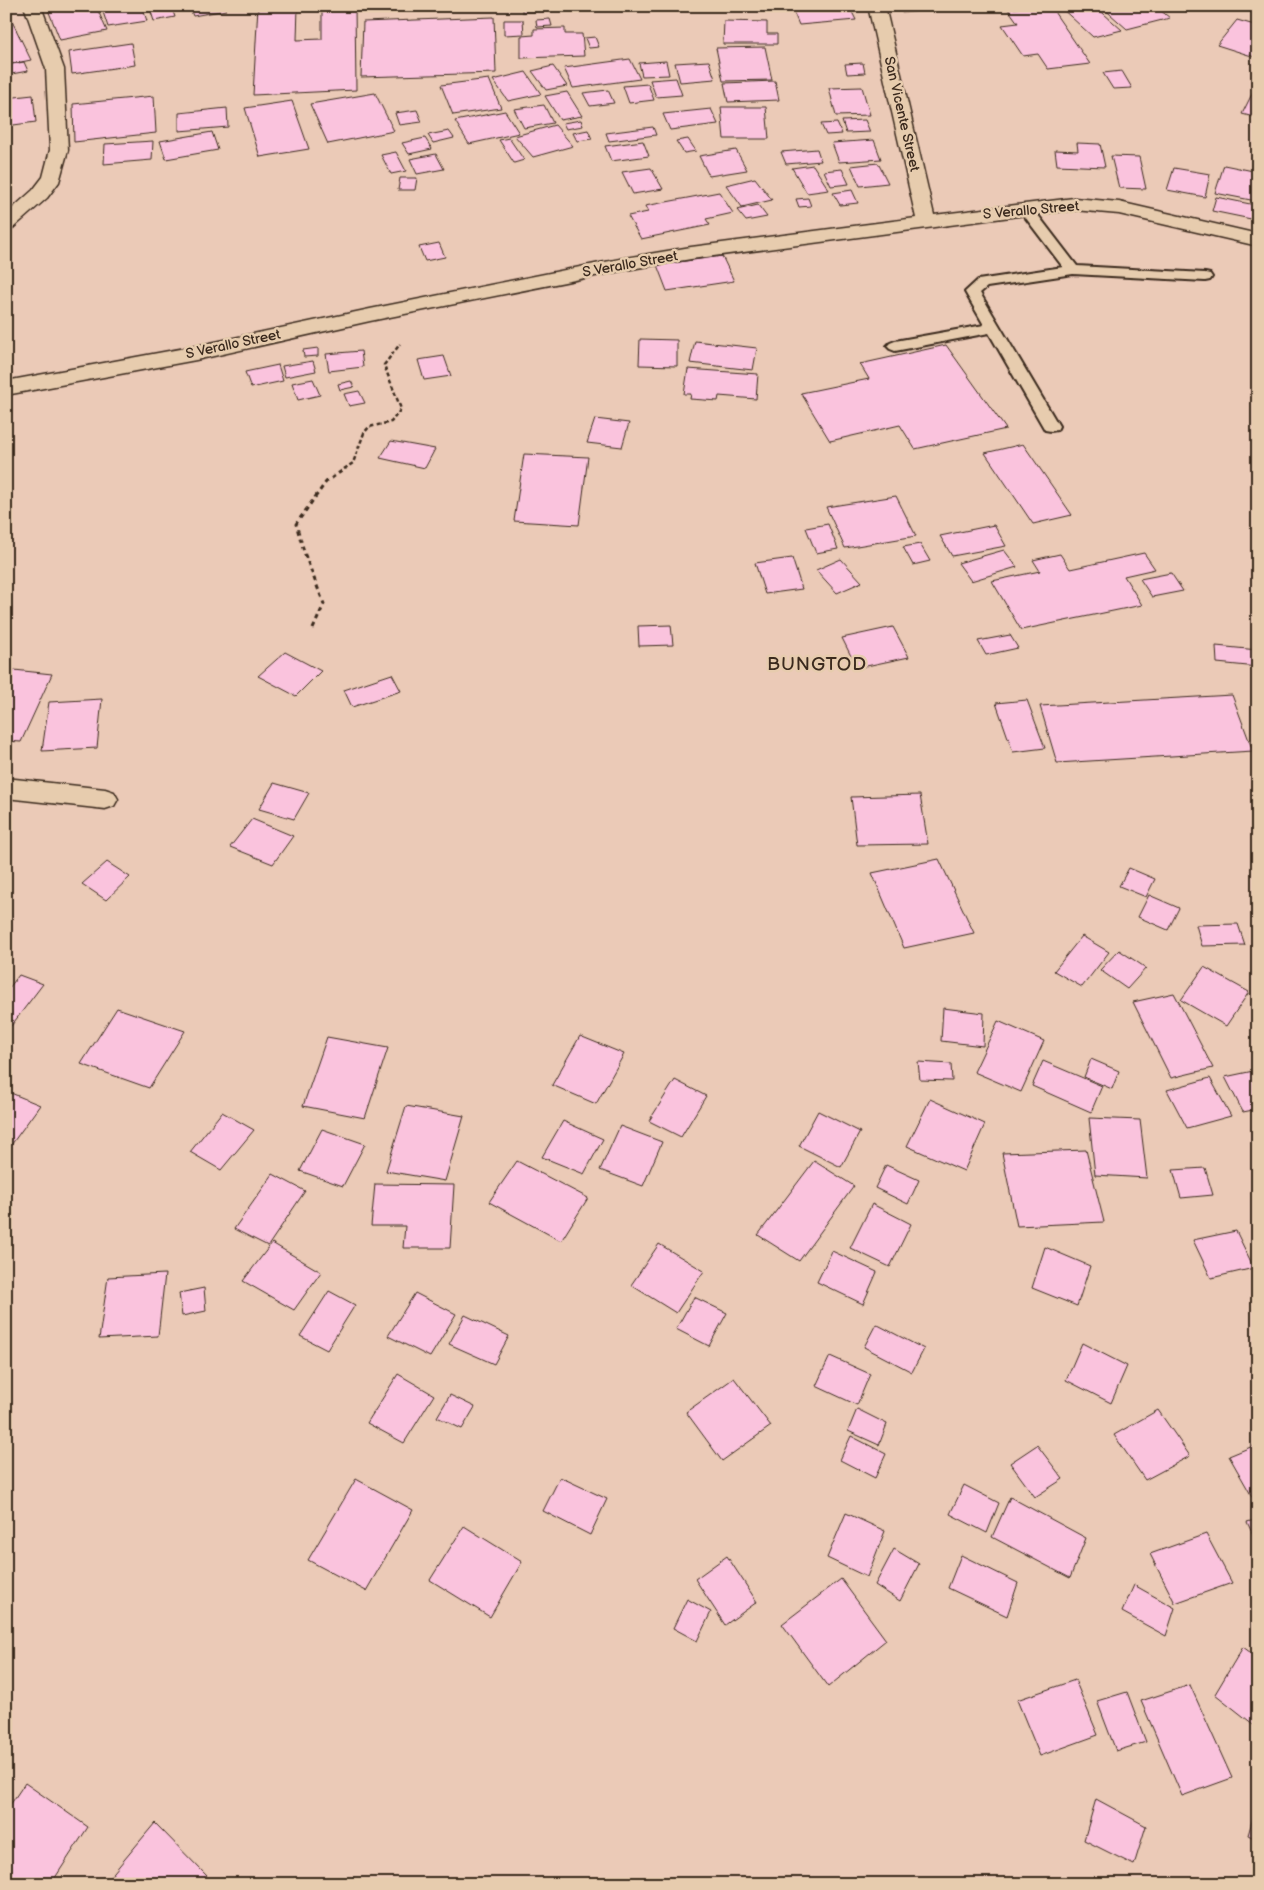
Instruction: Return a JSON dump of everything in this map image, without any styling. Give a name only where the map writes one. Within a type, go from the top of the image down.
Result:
[{"type":"street","points":[[6,224],[40,194],[52,178],[59,150],[55,69],[32,6]]},
{"type":"street","name":"San Vicente Street","points":[[876,6],[926,222]]},
{"type":"street","name":"S Verallo Street","points":[[6,388],[691,253],[1074,204],[1119,208],[1258,240]]},
{"type":"street","points":[[6,788],[105,799]]},
{"type":"lane","points":[[1026,210],[1073,270]]},
{"type":"lane","points":[[1050,426],[972,292],[983,283],[1073,270],[1205,277]]},
{"type":"lane","points":[[894,346],[992,328]]},
{"type":"path","points":[[312,629],[324,604],[305,555],[296,524],[326,482],[353,463],[364,433],[369,427],[390,422],[401,409],[384,365],[430,303]]},
{"type":"building","points":[[96,6],[107,31],[60,40],[47,7]]},
{"type":"building","points":[[101,6],[142,6],[147,21],[108,27]]},
{"type":"building","points":[[149,6],[171,6],[175,17],[154,21]]},
{"type":"building","points":[[189,6],[224,6],[226,10],[193,16]]},
{"type":"building","points":[[258,6],[298,6],[297,40],[322,39],[322,6],[355,6],[356,90],[253,95]]},
{"type":"building","points":[[434,6],[496,6],[496,8],[434,9]]},
{"type":"building","points":[[522,6],[562,6],[562,11],[522,12]]},
{"type":"building","points":[[791,6],[849,6],[856,20],[799,25]]},
{"type":"building","points":[[899,6],[952,6],[953,8],[902,13]]},
{"type":"building","points":[[1050,6],[1090,64],[1048,69],[1038,54],[1023,56],[1002,25],[1018,23],[1008,9]]},
{"type":"building","points":[[1059,6],[1095,6],[1122,30],[1093,37]]},
{"type":"building","points":[[1101,6],[1155,6],[1170,18],[1127,29]]},
{"type":"building","points":[[7,11],[31,60],[6,65]]},
{"type":"building","points":[[494,17],[496,73],[361,77],[363,22]]},
{"type":"building","points":[[550,19],[552,26],[537,27],[536,20]]},
{"type":"building","points":[[504,20],[523,20],[524,34],[504,35]]},
{"type":"building","points":[[1237,20],[1258,26],[1258,58],[1217,45]]},
{"type":"building","points":[[724,21],[767,22],[767,34],[777,34],[777,44],[723,44]]},
{"type":"building","points":[[565,28],[565,34],[582,34],[584,56],[521,58],[521,36],[534,35],[534,29]]},
{"type":"building","points":[[595,37],[599,47],[589,48],[585,38]]},
{"type":"building","points":[[131,43],[135,65],[72,74],[69,52]]},
{"type":"building","points":[[765,47],[772,80],[723,81],[716,48]]},
{"type":"building","points":[[630,59],[640,79],[573,88],[564,68]]},
{"type":"building","points":[[666,61],[669,75],[642,76],[639,63]]},
{"type":"building","points":[[709,61],[715,79],[680,82],[675,63]]},
{"type":"building","points":[[24,62],[28,71],[6,75],[6,65]]},
{"type":"building","points":[[863,63],[865,73],[847,74],[845,64]]},
{"type":"building","points":[[553,66],[567,86],[546,90],[532,71]]},
{"type":"building","points":[[1122,71],[1132,88],[1113,89],[1103,73]]},
{"type":"building","points":[[526,72],[541,94],[508,101],[493,80]]},
{"type":"building","points":[[676,78],[682,95],[656,97],[650,80]]},
{"type":"building","points":[[489,79],[501,108],[453,115],[441,85]]},
{"type":"building","points":[[775,81],[779,100],[728,102],[724,83]]},
{"type":"building","points":[[648,84],[654,100],[629,103],[623,86]]},
{"type":"building","points":[[862,87],[870,115],[836,116],[829,88]]},
{"type":"building","points":[[1255,88],[1258,89],[1258,118],[1242,114]]},
{"type":"building","points":[[608,90],[614,103],[590,106],[583,93]]},
{"type":"building","points":[[567,92],[582,116],[560,120],[545,96]]},
{"type":"building","points":[[375,93],[394,131],[328,144],[310,104]]},
{"type":"building","points":[[33,95],[36,122],[6,126],[6,98]]},
{"type":"building","points":[[154,96],[156,133],[74,142],[73,104]]},
{"type":"building","points":[[292,101],[309,149],[260,157],[245,108]]},
{"type":"building","points":[[544,105],[553,123],[524,128],[514,109]]},
{"type":"building","points":[[721,107],[766,107],[769,139],[724,139]]},
{"type":"building","points":[[227,108],[228,127],[179,131],[179,113]]},
{"type":"building","points":[[711,109],[718,124],[670,130],[663,114]]},
{"type":"building","points":[[417,110],[422,122],[399,125],[395,113]]},
{"type":"building","points":[[505,111],[519,133],[469,144],[455,121]]},
{"type":"building","points":[[581,120],[583,126],[566,129],[563,123]]},
{"type":"building","points":[[865,120],[870,132],[846,133],[842,121]]},
{"type":"building","points":[[837,123],[842,134],[826,135],[821,124]]},
{"type":"building","points":[[555,125],[573,146],[533,157],[515,136]]},
{"type":"building","points":[[653,127],[656,135],[609,141],[606,133]]},
{"type":"building","points":[[588,130],[592,139],[577,141],[573,133]]},
{"type":"building","points":[[449,131],[454,138],[433,143],[428,135]]},
{"type":"building","points":[[212,132],[218,150],[166,159],[160,141]]},
{"type":"building","points":[[425,138],[432,149],[409,154],[402,143]]},
{"type":"building","points":[[509,138],[524,160],[514,163],[499,140]]},
{"type":"building","points":[[688,139],[696,151],[684,153],[676,141]]},
{"type":"building","points":[[874,140],[881,159],[839,162],[832,143]]},
{"type":"building","points":[[153,141],[152,160],[104,164],[105,144]]},
{"type":"building","points":[[643,141],[649,156],[611,161],[605,146]]},
{"type":"building","points":[[1077,143],[1100,144],[1105,167],[1057,165],[1055,150],[1078,151]]},
{"type":"building","points":[[817,149],[821,161],[786,164],[781,152]]},
{"type":"building","points":[[736,150],[747,170],[709,176],[699,156]]},
{"type":"building","points":[[396,152],[406,171],[391,174],[381,155]]},
{"type":"building","points":[[436,154],[444,169],[417,174],[410,159]]},
{"type":"building","points":[[1111,156],[1139,157],[1146,189],[1119,188]]},
{"type":"building","points":[[878,163],[888,183],[860,186],[851,166]]},
{"type":"building","points":[[813,165],[829,190],[807,193],[792,168]]},
{"type":"building","points":[[1224,165],[1258,172],[1256,201],[1215,193]]},
{"type":"building","points":[[651,168],[663,189],[633,194],[622,172]]},
{"type":"building","points":[[1174,168],[1210,174],[1205,197],[1167,190]]},
{"type":"building","points":[[842,169],[849,184],[831,186],[824,171]]},
{"type":"building","points":[[400,178],[417,178],[415,190],[398,190]]},
{"type":"building","points":[[755,178],[772,200],[742,207],[726,185]]},
{"type":"building","points":[[852,190],[858,203],[840,205],[833,193]]},
{"type":"building","points":[[719,192],[733,213],[706,219],[710,225],[641,239],[628,216],[648,212],[645,206]]},
{"type":"building","points":[[1216,197],[1255,205],[1251,219],[1212,211]]},
{"type":"building","points":[[808,198],[811,206],[799,207],[796,199]]},
{"type":"building","points":[[758,205],[767,217],[746,221],[737,210]]},
{"type":"building","points":[[439,243],[445,257],[425,261],[419,247]]},
{"type":"building","points":[[722,256],[734,281],[667,291],[657,265]]},
{"type":"building","points":[[640,339],[677,340],[677,366],[639,365]]},
{"type":"building","points":[[695,341],[757,348],[753,370],[690,363]]},
{"type":"building","points":[[946,345],[1006,429],[915,449],[900,425],[830,441],[801,393],[869,379],[860,364]]},
{"type":"building","points":[[318,348],[318,356],[304,357],[303,350]]},
{"type":"building","points":[[361,351],[363,367],[329,371],[326,354]]},
{"type":"building","points":[[444,356],[451,376],[424,380],[418,360]]},
{"type":"building","points":[[313,361],[316,371],[285,377],[282,366]]},
{"type":"building","points":[[278,365],[283,381],[251,388],[245,372]]},
{"type":"building","points":[[688,369],[758,374],[756,399],[719,396],[718,401],[690,399],[691,394],[684,394]]},
{"type":"building","points":[[313,379],[320,395],[298,400],[292,383]]},
{"type":"building","points":[[351,381],[354,387],[340,390],[338,384]]},
{"type":"building","points":[[359,391],[365,403],[349,406],[344,394]]},
{"type":"building","points":[[595,419],[629,423],[622,447],[587,443]]},
{"type":"building","points":[[391,441],[435,449],[425,468],[380,458]]},
{"type":"building","points":[[1023,444],[1072,515],[1033,524],[985,453]]},
{"type":"building","points":[[524,454],[588,457],[579,525],[514,521]]},
{"type":"building","points":[[896,496],[916,536],[845,548],[826,507]]},
{"type":"building","points":[[828,524],[838,549],[816,553],[806,528]]},
{"type":"building","points":[[994,525],[1006,546],[952,556],[940,536]]},
{"type":"building","points":[[920,544],[930,561],[913,565],[903,547]]},
{"type":"building","points":[[1004,550],[1017,567],[971,581],[958,563]]},
{"type":"building","points":[[1144,553],[1155,569],[1124,576],[1142,605],[1021,630],[992,581],[1040,571],[1033,560],[1060,554],[1070,569]]},
{"type":"building","points":[[792,558],[802,589],[765,594],[755,563]]},
{"type":"building","points":[[841,559],[862,582],[837,593],[816,570]]},
{"type":"building","points":[[1171,573],[1183,591],[1152,597],[1140,579]]},
{"type":"building","points":[[671,625],[673,645],[639,646],[638,626]]},
{"type":"building","points":[[893,627],[909,657],[857,668],[842,638]]},
{"type":"building","points":[[1010,635],[1018,648],[986,655],[978,641]]},
{"type":"building","points":[[1216,646],[1258,650],[1258,667],[1217,663]]},
{"type":"building","points":[[285,652],[321,671],[296,696],[258,676]]},
{"type":"building","points":[[14,670],[52,674],[21,742],[6,741],[6,687]]},
{"type":"building","points":[[392,674],[401,691],[352,707],[344,690]]},
{"type":"building","points":[[1232,695],[1253,751],[1057,763],[1040,706]]},
{"type":"building","points":[[102,699],[97,748],[42,751],[49,702]]},
{"type":"building","points":[[1027,700],[1045,748],[1013,752],[996,703]]},
{"type":"building","points":[[274,783],[309,793],[294,819],[259,809]]},
{"type":"building","points":[[920,795],[928,844],[857,845],[851,797]]},
{"type":"building","points":[[252,819],[293,836],[273,864],[230,847]]},
{"type":"building","points":[[939,859],[974,933],[904,948],[872,873]]},
{"type":"building","points":[[107,862],[130,877],[106,900],[82,884]]},
{"type":"building","points":[[1129,868],[1155,879],[1146,897],[1119,886]]},
{"type":"building","points":[[1149,895],[1179,908],[1168,930],[1138,917]]},
{"type":"building","points":[[1238,924],[1245,945],[1202,946],[1196,925]]},
{"type":"building","points":[[1082,936],[1109,952],[1082,987],[1054,971]]},
{"type":"building","points":[[1119,950],[1146,968],[1127,989],[1100,970]]},
{"type":"building","points":[[1204,967],[1249,992],[1226,1026],[1181,1000]]},
{"type":"building","points":[[19,975],[43,984],[11,1026],[6,1024],[6,992]]},
{"type":"building","points":[[1174,993],[1213,1068],[1171,1078],[1133,1002]]},
{"type":"building","points":[[117,1008],[185,1031],[149,1088],[81,1064]]},
{"type":"building","points":[[943,1008],[984,1013],[983,1046],[941,1041]]},
{"type":"building","points":[[998,1021],[1044,1041],[1021,1092],[974,1072]]},
{"type":"building","points":[[580,1036],[624,1054],[596,1104],[552,1085]]},
{"type":"building","points":[[327,1037],[388,1048],[365,1118],[303,1106]]},
{"type":"building","points":[[1091,1059],[1119,1071],[1112,1089],[1084,1077]]},
{"type":"building","points":[[1043,1061],[1102,1086],[1091,1112],[1032,1086]]},
{"type":"building","points":[[918,1062],[951,1064],[952,1081],[920,1080]]},
{"type":"building","points":[[1258,1070],[1258,1109],[1243,1112],[1225,1077]]},
{"type":"building","points":[[1210,1078],[1231,1116],[1187,1128],[1167,1090]]},
{"type":"building","points":[[675,1080],[706,1096],[681,1137],[649,1121]]},
{"type":"building","points":[[6,1091],[40,1105],[6,1152]]},
{"type":"building","points":[[930,1099],[985,1124],[964,1171],[907,1146]]},
{"type":"building","points":[[406,1106],[464,1116],[445,1181],[386,1171]]},
{"type":"building","points":[[818,1111],[860,1132],[841,1167],[799,1146]]},
{"type":"building","points":[[222,1112],[254,1130],[221,1170],[190,1152]]},
{"type":"building","points":[[1089,1118],[1140,1120],[1147,1178],[1095,1175]]},
{"type":"building","points":[[563,1121],[603,1139],[584,1174],[542,1157]]},
{"type":"building","points":[[620,1126],[662,1142],[643,1186],[600,1170]]},
{"type":"building","points":[[322,1129],[365,1144],[343,1186],[300,1171]]},
{"type":"building","points":[[1086,1150],[1104,1222],[1017,1226],[1002,1153]]},
{"type":"building","points":[[517,1161],[588,1198],[561,1241],[489,1202]]},
{"type":"building","points":[[814,1161],[854,1186],[799,1261],[758,1235]]},
{"type":"building","points":[[886,1165],[919,1180],[908,1204],[875,1188]]},
{"type":"building","points":[[1205,1168],[1213,1195],[1181,1198],[1173,1170]]},
{"type":"building","points":[[273,1174],[305,1191],[268,1246],[234,1229]]},
{"type":"building","points":[[375,1184],[454,1185],[450,1248],[403,1248],[405,1226],[371,1226]]},
{"type":"building","points":[[872,1204],[911,1224],[890,1267],[850,1248]]},
{"type":"building","points":[[1236,1231],[1254,1268],[1211,1278],[1193,1240]]},
{"type":"building","points":[[272,1243],[321,1272],[294,1310],[243,1281]]},
{"type":"building","points":[[659,1244],[704,1271],[676,1313],[631,1285]]},
{"type":"building","points":[[1045,1247],[1090,1266],[1077,1306],[1032,1288]]},
{"type":"building","points":[[832,1251],[877,1272],[863,1304],[817,1282]]},
{"type":"building","points":[[165,1274],[158,1336],[99,1339],[108,1277]]},
{"type":"building","points":[[204,1288],[206,1311],[182,1316],[179,1293]]},
{"type":"building","points":[[329,1291],[355,1305],[327,1350],[300,1336]]},
{"type":"building","points":[[415,1293],[456,1314],[430,1357],[388,1336]]},
{"type":"building","points":[[694,1297],[727,1313],[709,1346],[676,1329]]},
{"type":"building","points":[[465,1315],[509,1336],[494,1364],[449,1344]]},
{"type":"building","points":[[876,1324],[924,1349],[912,1372],[864,1347]]},
{"type":"building","points":[[1082,1343],[1127,1366],[1111,1403],[1066,1380]]},
{"type":"building","points":[[830,1356],[870,1374],[857,1405],[816,1386]]},
{"type":"building","points":[[398,1374],[434,1395],[404,1443],[367,1423]]},
{"type":"building","points":[[734,1378],[771,1426],[722,1461],[686,1412]]},
{"type":"building","points":[[450,1395],[475,1407],[462,1429],[437,1417]]},
{"type":"building","points":[[857,1409],[887,1424],[879,1445],[848,1431]]},
{"type":"building","points":[[1158,1410],[1190,1456],[1145,1480],[1114,1435]]},
{"type":"building","points":[[851,1436],[886,1454],[875,1478],[840,1460]]},
{"type":"building","points":[[1258,1444],[1258,1499],[1254,1500],[1229,1456]]},
{"type":"building","points":[[1037,1445],[1063,1479],[1035,1497],[1010,1463]]},
{"type":"building","points":[[560,1477],[607,1499],[590,1535],[543,1511]]},
{"type":"building","points":[[356,1479],[413,1510],[366,1591],[308,1560]]},
{"type":"building","points":[[964,1485],[999,1503],[987,1533],[950,1514]]},
{"type":"building","points":[[1010,1497],[1086,1538],[1070,1578],[992,1537]]},
{"type":"building","points":[[846,1513],[885,1531],[867,1577],[827,1558]]},
{"type":"building","points":[[1258,1519],[1258,1545],[1247,1522]]},
{"type":"building","points":[[464,1526],[522,1562],[490,1617],[430,1580]]},
{"type":"building","points":[[1206,1534],[1232,1583],[1175,1603],[1150,1554]]},
{"type":"building","points":[[894,1549],[919,1564],[900,1601],[875,1585]]},
{"type":"building","points":[[961,1555],[1018,1583],[1007,1616],[948,1588]]},
{"type":"building","points":[[727,1556],[757,1602],[725,1625],[695,1579]]},
{"type":"building","points":[[841,1579],[886,1640],[828,1687],[782,1624]]},
{"type":"building","points":[[1134,1585],[1175,1608],[1166,1636],[1122,1612]]},
{"type":"building","points":[[687,1599],[711,1612],[697,1641],[673,1628]]},
{"type":"building","points":[[1243,1647],[1258,1658],[1258,1728],[1215,1694]]},
{"type":"building","points":[[1075,1680],[1098,1735],[1040,1756],[1017,1700]]},
{"type":"building","points":[[1190,1685],[1232,1778],[1182,1796],[1141,1701]]},
{"type":"building","points":[[1127,1692],[1146,1742],[1116,1751],[1097,1701]]},
{"type":"building","points":[[25,1783],[88,1827],[51,1884],[6,1884],[6,1811]]},
{"type":"building","points":[[1096,1799],[1146,1826],[1134,1865],[1084,1840]]},
{"type":"building","points":[[1258,1801],[1258,1840],[1248,1835]]},
{"type":"building","points":[[155,1823],[207,1876],[201,1884],[104,1884]]},
{"type":"district","name":"BUNGTOD","points":[[817,664]]}]
